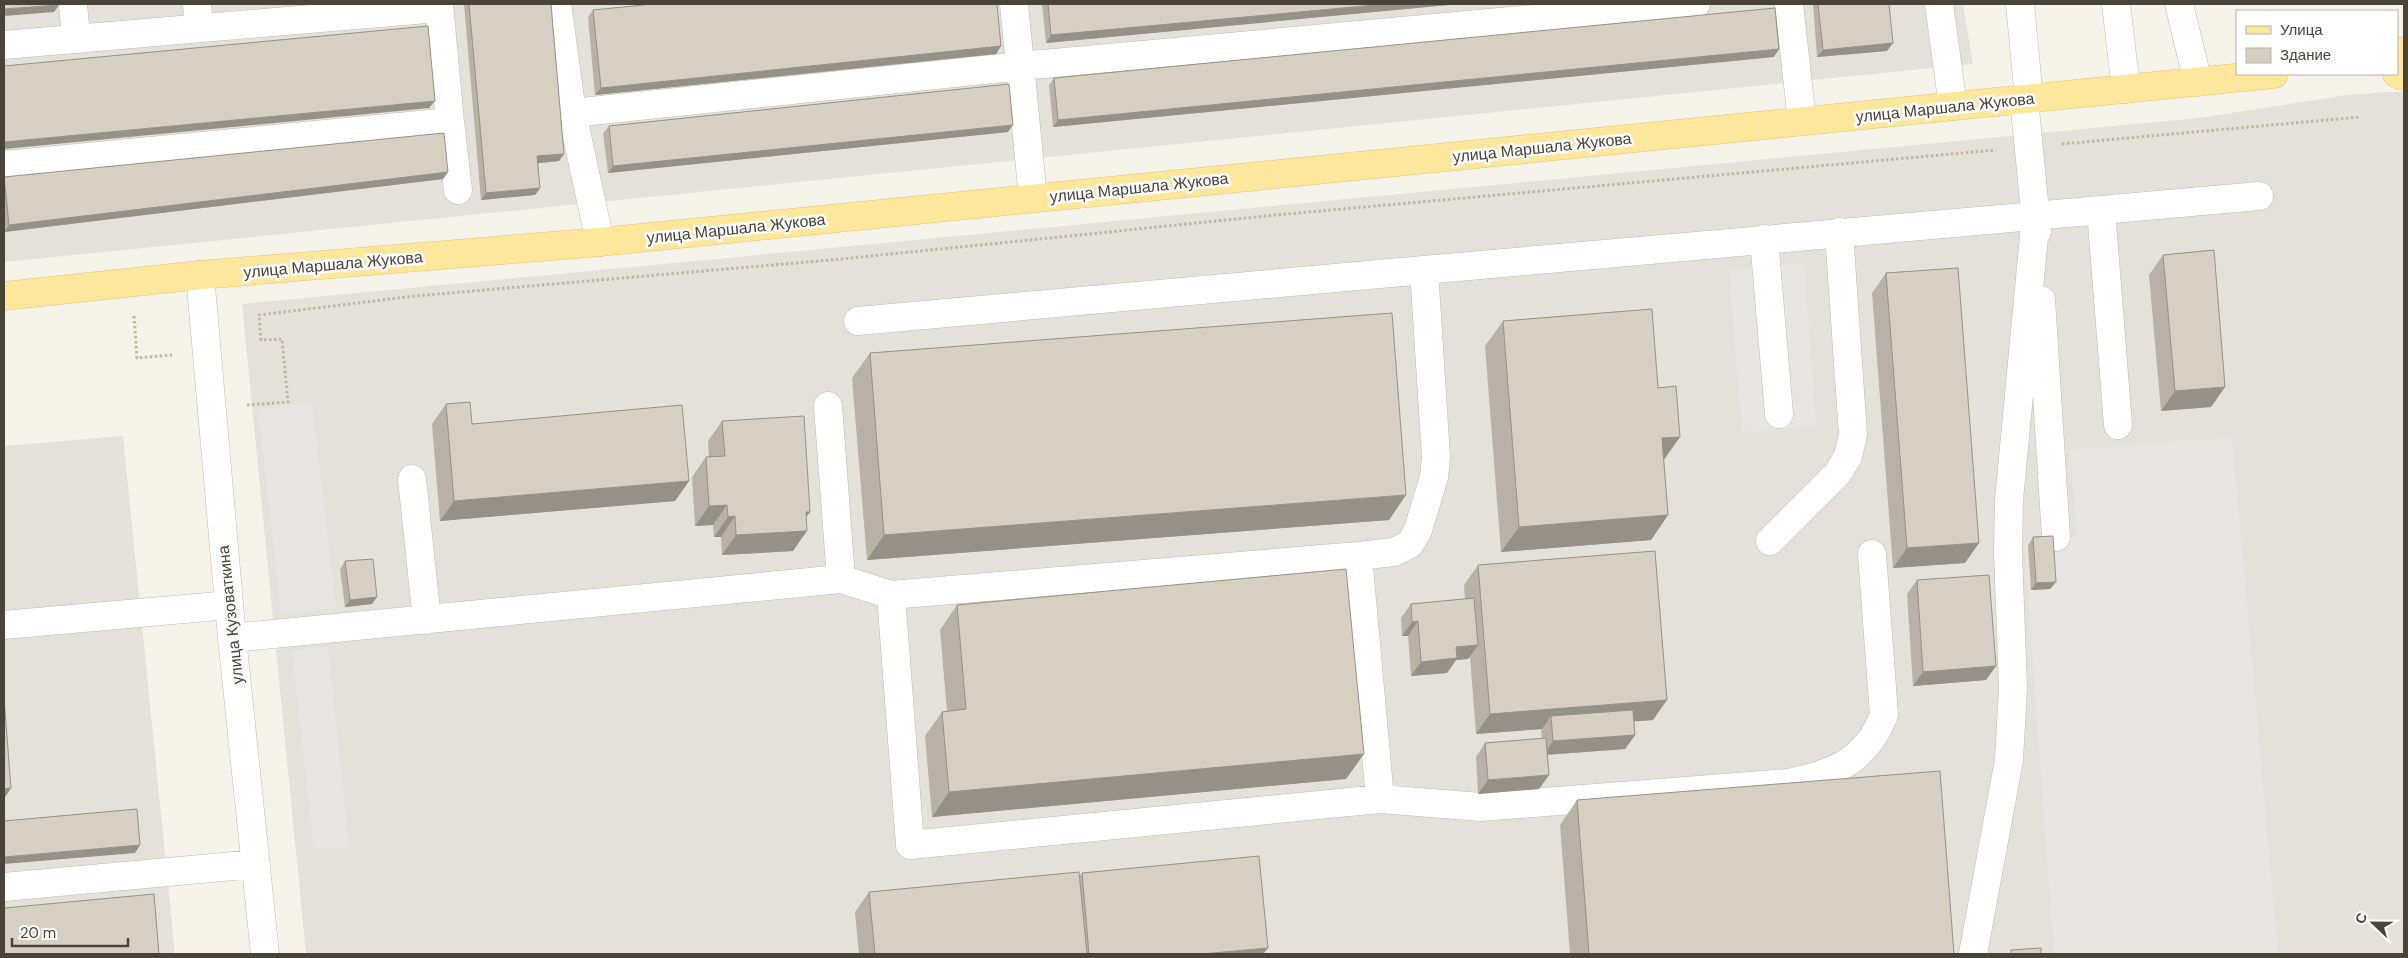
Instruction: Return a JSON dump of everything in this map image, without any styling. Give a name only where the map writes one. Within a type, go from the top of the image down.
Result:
[{"type":"main road","name":"улица Маршала Жукова","points":[[4,296],[200,275],[600,242],[2264,75]]},
{"type":"street","points":[[73,4],[76,38]]},
{"type":"street","points":[[557,4],[572,113],[600,242]]},
{"type":"street","points":[[1014,4],[1034,198]]},
{"type":"street","points":[[572,113],[1021,66],[1696,4]]},
{"type":"street","points":[[1789,4],[1802,121]]},
{"type":"street","points":[[1939,4],[1953,106]]},
{"type":"street","points":[[2020,4],[2029,147],[2036,215],[2056,537]]},
{"type":"street","points":[[2116,4],[2126,89]]},
{"type":"street","points":[[2179,4],[2198,82]]},
{"type":"street","points":[[4,45],[76,38],[198,16],[439,6],[458,190]]},
{"type":"street","points":[[4,165],[450,122]]},
{"type":"street","points":[[858,320],[2259,196]]},
{"type":"street","points":[[2101,210],[2118,425]]},
{"type":"street","points":[[1973,954],[2008,760],[2013,688],[2008,552],[2009,500],[2036,215]]},
{"type":"street","points":[[1770,542],[1838,473],[1848,456],[1853,435],[1839,232]]},
{"type":"street","points":[[1764,239],[1779,414]]},
{"type":"street","points":[[232,638],[841,579],[891,595],[1394,552],[1410,544],[1418,530],[1434,477],[1436,457],[1424,270]]},
{"type":"street","name":"улица Кузоваткина","points":[[200,275],[232,638],[265,954]]},
{"type":"street","points":[[828,406],[841,579]]},
{"type":"street","points":[[412,479],[427,620]]},
{"type":"street","points":[[891,595],[910,845],[1380,799],[1481,808],[1788,783],[1821,776],[1841,767],[1859,754],[1876,735],[1884,715],[1872,554]]},
{"type":"street","points":[[1358,556],[1380,799]]},
{"type":"street","points":[[4,625],[229,606]]},
{"type":"street","points":[[4,887],[256,864]]},
{"type":"path","points":[[282,339],[261,340],[259,315],[415,296],[842,260],[1276,215],[2360,117]]},
{"type":"shaded area","points":[[4,4],[1963,4],[1973,64],[4,262]]},
{"type":"shaded area","points":[[2404,92],[2404,954],[306,954],[242,304],[2199,118],[2347,95]]},
{"type":"shaded area","points":[[1804,264],[1816,426],[1742,432],[1729,270]]},
{"type":"shaded area","points":[[312,403],[336,608],[281,614],[258,410]]},
{"type":"shaded area","points":[[123,436],[175,954],[4,954],[4,446]]},
{"type":"shaded area","points":[[2232,437],[2278,954],[2054,954],[2024,540],[2078,535],[2069,450]]},
{"type":"shaded area","points":[[328,647],[349,846],[314,850],[292,651]]},
{"type":"building","points":[[4,4],[59,4],[59,5],[4,9]]},
{"type":"building","points":[[469,4],[551,4],[564,154],[537,156],[540,188],[486,193]]},
{"type":"building","points":[[653,4],[997,4],[1001,46],[601,88],[593,10]]},
{"type":"building","points":[[1048,4],[1386,4],[1051,35]]},
{"type":"building","points":[[1818,4],[1889,4],[1893,43],[1823,50]]},
{"type":"building","points":[[1775,8],[1779,49],[1058,120],[1054,78]]},
{"type":"building","points":[[428,26],[435,101],[4,142],[4,66]]},
{"type":"building","points":[[1009,84],[1013,125],[613,166],[609,126]]},
{"type":"building","points":[[444,133],[448,172],[9,225],[4,177]]},
{"type":"building","points":[[2214,250],[2225,387],[2175,391],[2163,255]]},
{"type":"building","points":[[1958,268],[1979,543],[1907,548],[1886,273]]},
{"type":"building","points":[[1652,309],[1658,388],[1676,386],[1680,437],[1662,438],[1668,515],[1519,527],[1503,321]]},
{"type":"building","points":[[1392,313],[1406,495],[884,535],[870,353]]},
{"type":"building","points":[[470,402],[472,424],[682,405],[689,481],[454,501],[446,404]]},
{"type":"building","points":[[804,416],[810,512],[806,512],[807,531],[736,535],[735,516],[728,517],[727,505],[709,506],[706,457],[725,456],[722,421]]},
{"type":"building","points":[[2053,536],[2056,582],[2036,583],[2033,537]]},
{"type":"building","points":[[1655,551],[1667,700],[1490,714],[1478,565]]},
{"type":"building","points":[[373,559],[377,597],[350,600],[345,561]]},
{"type":"building","points":[[1346,569],[1364,754],[949,792],[942,712],[966,709],[957,605]]},
{"type":"building","points":[[1989,575],[1996,666],[1923,672],[1917,580]]},
{"type":"building","points":[[1474,598],[1478,645],[1456,647],[1457,658],[1421,662],[1418,621],[1412,622],[1411,604]]},
{"type":"building","points":[[4,698],[11,788],[4,789]]},
{"type":"building","points":[[1633,710],[1635,735],[1553,741],[1551,716]]},
{"type":"building","points":[[1546,738],[1549,775],[1488,780],[1485,743]]},
{"type":"building","points":[[1940,771],[1954,954],[1589,954],[1577,800]]},
{"type":"building","points":[[137,809],[140,845],[4,857],[4,821]]},
{"type":"building","points":[[1259,856],[1268,948],[1202,954],[1089,954],[1082,873]]},
{"type":"building","points":[[1079,872],[1087,954],[875,954],[869,892]]},
{"type":"building","points":[[154,894],[159,954],[4,954],[4,908]]},
{"type":"building","points":[[2041,948],[2041,954],[2011,954],[2011,950]]}]
